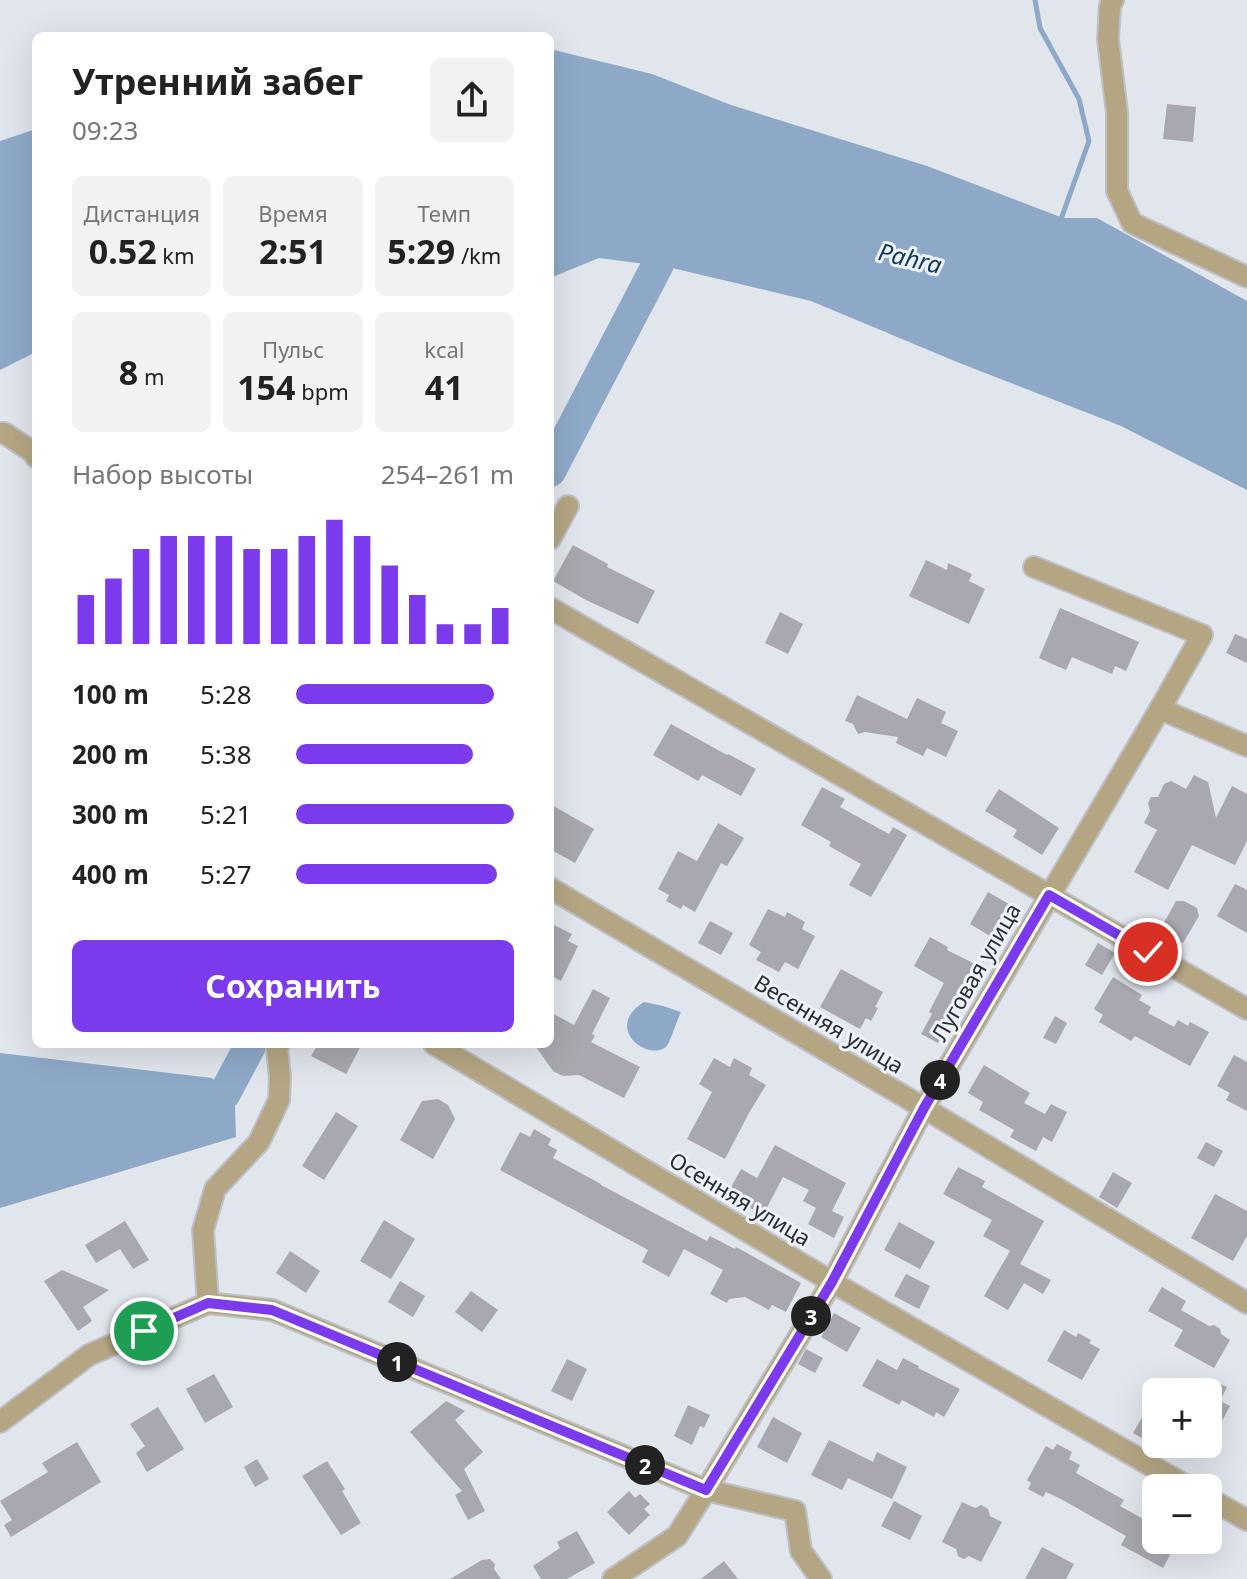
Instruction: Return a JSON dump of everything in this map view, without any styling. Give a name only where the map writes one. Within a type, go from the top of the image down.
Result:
[{"type":"street","points":[[1113,0],[1108,39],[1117,113],[1117,191],[1132,223],[1247,277]]},
{"type":"street","points":[[0,433],[32,450]]},
{"type":"street","points":[[554,532],[568,506]]},
{"type":"street","name":"Луговая улица","points":[[613,1579],[677,1536],[706,1490],[832,1282],[924,1108],[1202,635],[1034,567]]},
{"type":"street","name":"Луговая улица","points":[[554,610],[1247,1009]]},
{"type":"street","points":[[1160,709],[1247,746]]},
{"type":"street","name":"Весенняя улица","points":[[554,890],[1247,1303]]},
{"type":"street","points":[[208,1303],[203,1230],[215,1189],[259,1142],[279,1100],[276,1048]]},
{"type":"street","name":"Осенняя улица","points":[[441,1048],[832,1282],[1166,1474]]},
{"type":"street","points":[[0,1422],[89,1355],[208,1303],[272,1310],[706,1490],[795,1511],[801,1551],[821,1579]]},
{"type":"street","points":[[1222,1506],[1247,1520]]},
{"type":"water","name":"Pahra","points":[[554,50],[652,74],[731,105],[927,166],[1063,218],[1097,218],[1247,301],[1247,490],[1121,426],[811,301],[668,267],[599,258],[554,276]]},
{"type":"water","points":[[32,130],[32,354],[0,370],[0,141]]},
{"type":"water","points":[[644,1002],[681,1012],[666,1047],[649,1050],[632,1040],[627,1022],[632,1012]]},
{"type":"water","points":[[0,1053],[212,1078],[235,1106],[236,1137],[0,1208]]},
{"type":"building","points":[[1167,104],[1196,107],[1193,142],[1163,139]]},
{"type":"building","points":[[573,545],[608,564],[607,567],[655,591],[638,624],[588,601],[554,579]]},
{"type":"building","points":[[926,560],[947,570],[948,563],[972,574],[969,581],[985,589],[969,624],[909,596]]},
{"type":"building","points":[[1060,608],[1139,642],[1126,671],[1115,666],[1112,674],[1072,657],[1066,670],[1039,658]]},
{"type":"building","points":[[780,612],[803,624],[788,654],[765,643]]},
{"type":"building","points":[[1235,634],[1247,639],[1247,663],[1226,653]]},
{"type":"building","points":[[857,695],[907,719],[917,698],[946,712],[941,723],[958,731],[946,757],[927,748],[923,756],[896,743],[898,737],[865,732],[858,734],[853,724],[845,721]]},
{"type":"building","points":[[671,724],[756,769],[741,796],[702,775],[698,781],[653,755]]},
{"type":"building","points":[[1194,775],[1208,782],[1216,818],[1232,786],[1247,794],[1247,841],[1235,865],[1192,845],[1168,890],[1134,872],[1157,830],[1144,823],[1150,811],[1148,803],[1151,797],[1158,797],[1164,784],[1171,781],[1186,789]]},
{"type":"building","points":[[822,787],[845,799],[840,807],[889,834],[893,827],[907,835],[871,897],[849,885],[861,864],[801,825]]},
{"type":"building","points":[[999,789],[1059,828],[1042,855],[1013,837],[1017,830],[985,811]]},
{"type":"building","points":[[554,806],[594,829],[575,863],[554,851]]},
{"type":"building","points":[[718,823],[744,838],[727,866],[721,863],[695,912],[666,901],[669,895],[658,889],[678,851],[697,861]]},
{"type":"building","points":[[1235,884],[1247,890],[1247,933],[1217,916]]},
{"type":"building","points":[[988,892],[1014,907],[995,939],[970,924]]},
{"type":"building","points":[[1176,901],[1184,901],[1197,908],[1199,916],[1183,943],[1160,930]]},
{"type":"building","points":[[768,909],[785,917],[787,912],[805,922],[802,929],[815,936],[798,969],[785,962],[779,972],[756,960],[761,952],[749,945]]},
{"type":"building","points":[[710,921],[733,933],[721,955],[698,943]]},
{"type":"building","points":[[554,925],[572,934],[568,941],[578,946],[561,981],[554,977]]},
{"type":"building","points":[[930,937],[948,947],[947,950],[979,966],[938,1043],[921,1034],[944,983],[914,966]]},
{"type":"building","points":[[1098,943],[1115,953],[1102,975],[1085,965]]},
{"type":"building","points":[[841,969],[883,992],[871,1021],[866,1018],[860,1029],[820,1007]]},
{"type":"building","points":[[1113,977],[1142,995],[1139,1000],[1151,1007],[1148,1013],[1174,1027],[1178,1020],[1188,1026],[1190,1022],[1209,1032],[1190,1066],[1135,1036],[1131,1041],[1099,1022],[1103,1015],[1094,1009]]},
{"type":"building","points":[[593,989],[610,998],[591,1042],[640,1067],[624,1098],[579,1075],[563,1076],[553,1071],[537,1048],[554,1048],[554,1014],[574,1025]]},
{"type":"building","points":[[1055,1016],[1067,1023],[1056,1044],[1043,1038]]},
{"type":"building","points":[[316,1048],[360,1048],[346,1074],[311,1056]]},
{"type":"building","points":[[1234,1055],[1247,1062],[1247,1111],[1226,1100],[1230,1093],[1217,1086]]},
{"type":"building","points":[[714,1058],[730,1067],[734,1058],[752,1068],[749,1075],[766,1085],[725,1159],[687,1139],[712,1092],[699,1084]]},
{"type":"building","points":[[984,1065],[1030,1093],[1024,1103],[1045,1114],[1051,1104],[1067,1112],[1052,1142],[1043,1137],[1036,1151],[1010,1137],[1014,1130],[979,1110],[983,1102],[968,1093]]},
{"type":"building","points":[[438,1099],[448,1105],[455,1119],[433,1159],[400,1140],[422,1101]]},
{"type":"building","points":[[336,1112],[358,1126],[324,1180],[302,1166]]},
{"type":"building","points":[[534,1129],[551,1139],[548,1145],[557,1150],[553,1158],[707,1241],[710,1236],[736,1247],[801,1283],[786,1312],[772,1305],[769,1310],[745,1297],[729,1299],[727,1303],[710,1294],[723,1270],[684,1249],[669,1277],[642,1262],[648,1250],[500,1170],[520,1132],[530,1137]]},
{"type":"building","points":[[1206,1142],[1223,1151],[1214,1167],[1197,1158]]},
{"type":"building","points":[[775,1145],[846,1183],[832,1211],[844,1217],[834,1238],[808,1224],[816,1208],[803,1201],[809,1190],[783,1177],[763,1215],[748,1207],[750,1202],[729,1191],[741,1169],[757,1178]]},
{"type":"building","points":[[958,1167],[985,1181],[982,1187],[1044,1221],[1020,1264],[1051,1280],[1043,1294],[1024,1283],[1008,1310],[984,1296],[1010,1251],[983,1236],[992,1220],[943,1194]]},
{"type":"building","points":[[1113,1172],[1132,1183],[1117,1208],[1099,1197]]},
{"type":"building","points":[[1215,1194],[1247,1211],[1247,1236],[1233,1261],[1191,1238]]},
{"type":"building","points":[[384,1220],[415,1239],[391,1279],[360,1261]]},
{"type":"building","points":[[125,1221],[149,1260],[133,1269],[120,1249],[96,1263],[85,1245]]},
{"type":"building","points":[[899,1222],[935,1242],[920,1269],[884,1250]]},
{"type":"building","points":[[290,1251],[320,1271],[306,1293],[276,1273]]},
{"type":"building","points":[[62,1270],[109,1290],[83,1307],[92,1321],[78,1331],[44,1281]]},
{"type":"building","points":[[906,1274],[930,1286],[919,1309],[894,1296]]},
{"type":"building","points":[[400,1281],[425,1296],[413,1317],[388,1302]]},
{"type":"building","points":[[1162,1287],[1186,1301],[1181,1310],[1209,1326],[1214,1325],[1230,1340],[1214,1368],[1174,1346],[1183,1330],[1148,1311]]},
{"type":"building","points":[[471,1291],[498,1310],[482,1332],[455,1312]]},
{"type":"building","points":[[834,1313],[861,1328],[847,1352],[821,1337]]},
{"type":"building","points":[[1064,1330],[1076,1337],[1078,1333],[1100,1349],[1082,1380],[1047,1361]]},
{"type":"building","points":[[806,1349],[823,1358],[815,1373],[798,1364]]},
{"type":"building","points":[[903,1358],[960,1389],[944,1417],[936,1412],[934,1417],[902,1400],[899,1405],[862,1386],[877,1359],[897,1370]]},
{"type":"building","points":[[567,1359],[587,1369],[572,1401],[551,1391]]},
{"type":"building","points":[[214,1374],[233,1407],[205,1423],[186,1389]]},
{"type":"building","points":[[446,1401],[465,1411],[455,1420],[483,1452],[464,1469],[485,1511],[468,1520],[455,1495],[462,1491],[410,1432]]},
{"type":"building","points":[[1222,1402],[1230,1406],[1222,1421]]},
{"type":"building","points":[[688,1405],[710,1415],[704,1428],[700,1426],[692,1445],[674,1436]]},
{"type":"building","points":[[158,1407],[184,1449],[147,1472],[136,1453],[145,1446],[130,1424]]},
{"type":"building","points":[[773,1417],[802,1433],[787,1463],[757,1447]]},
{"type":"building","points":[[1142,1417],[1142,1438],[1133,1433]]},
{"type":"building","points":[[829,1440],[873,1462],[877,1452],[907,1467],[892,1499],[848,1478],[842,1490],[811,1475]]},
{"type":"building","points":[[77,1442],[101,1482],[11,1537],[4,1525],[12,1520],[0,1501],[48,1472],[42,1463]]},
{"type":"building","points":[[1057,1444],[1072,1452],[1069,1459],[1080,1465],[1076,1473],[1124,1500],[1120,1506],[1142,1518],[1142,1554],[1170,1554],[1163,1568],[1121,1545],[1126,1536],[1061,1499],[1046,1492],[1043,1497],[1028,1489],[1031,1483],[1027,1480],[1046,1446],[1053,1450]]},
{"type":"building","points":[[257,1459],[269,1479],[255,1487],[244,1467]]},
{"type":"building","points":[[327,1461],[361,1523],[341,1535],[302,1476]]},
{"type":"building","points":[[629,1491],[635,1498],[640,1494],[650,1504],[644,1509],[650,1515],[629,1535],[607,1512]]},
{"type":"building","points":[[894,1501],[922,1516],[910,1540],[881,1526]]},
{"type":"building","points":[[962,1502],[975,1508],[981,1505],[988,1509],[990,1516],[1002,1522],[981,1562],[969,1556],[964,1559],[958,1556],[956,1549],[942,1542]]},
{"type":"building","points":[[577,1531],[595,1563],[567,1579],[541,1579],[533,1566],[560,1548],[557,1542]]},
{"type":"building","points":[[1042,1547],[1074,1564],[1066,1579],[1025,1579]]},
{"type":"building","points":[[490,1559],[501,1579],[450,1579],[482,1560]]},
{"type":"building","points":[[724,1561],[738,1579],[701,1579]]},
{"type":"waterway","points":[[1035,0],[1040,28],[1079,99],[1089,141],[1060,222]]},
{"type":"waterway","points":[[554,463],[675,228]]},
{"type":"waterway","points":[[225,1093],[249,1048]]},
{"type":"route","points":[[144,1331],[208,1303],[272,1310],[706,1490],[832,1282],[924,1108],[1049,895],[1148,952]]}]
